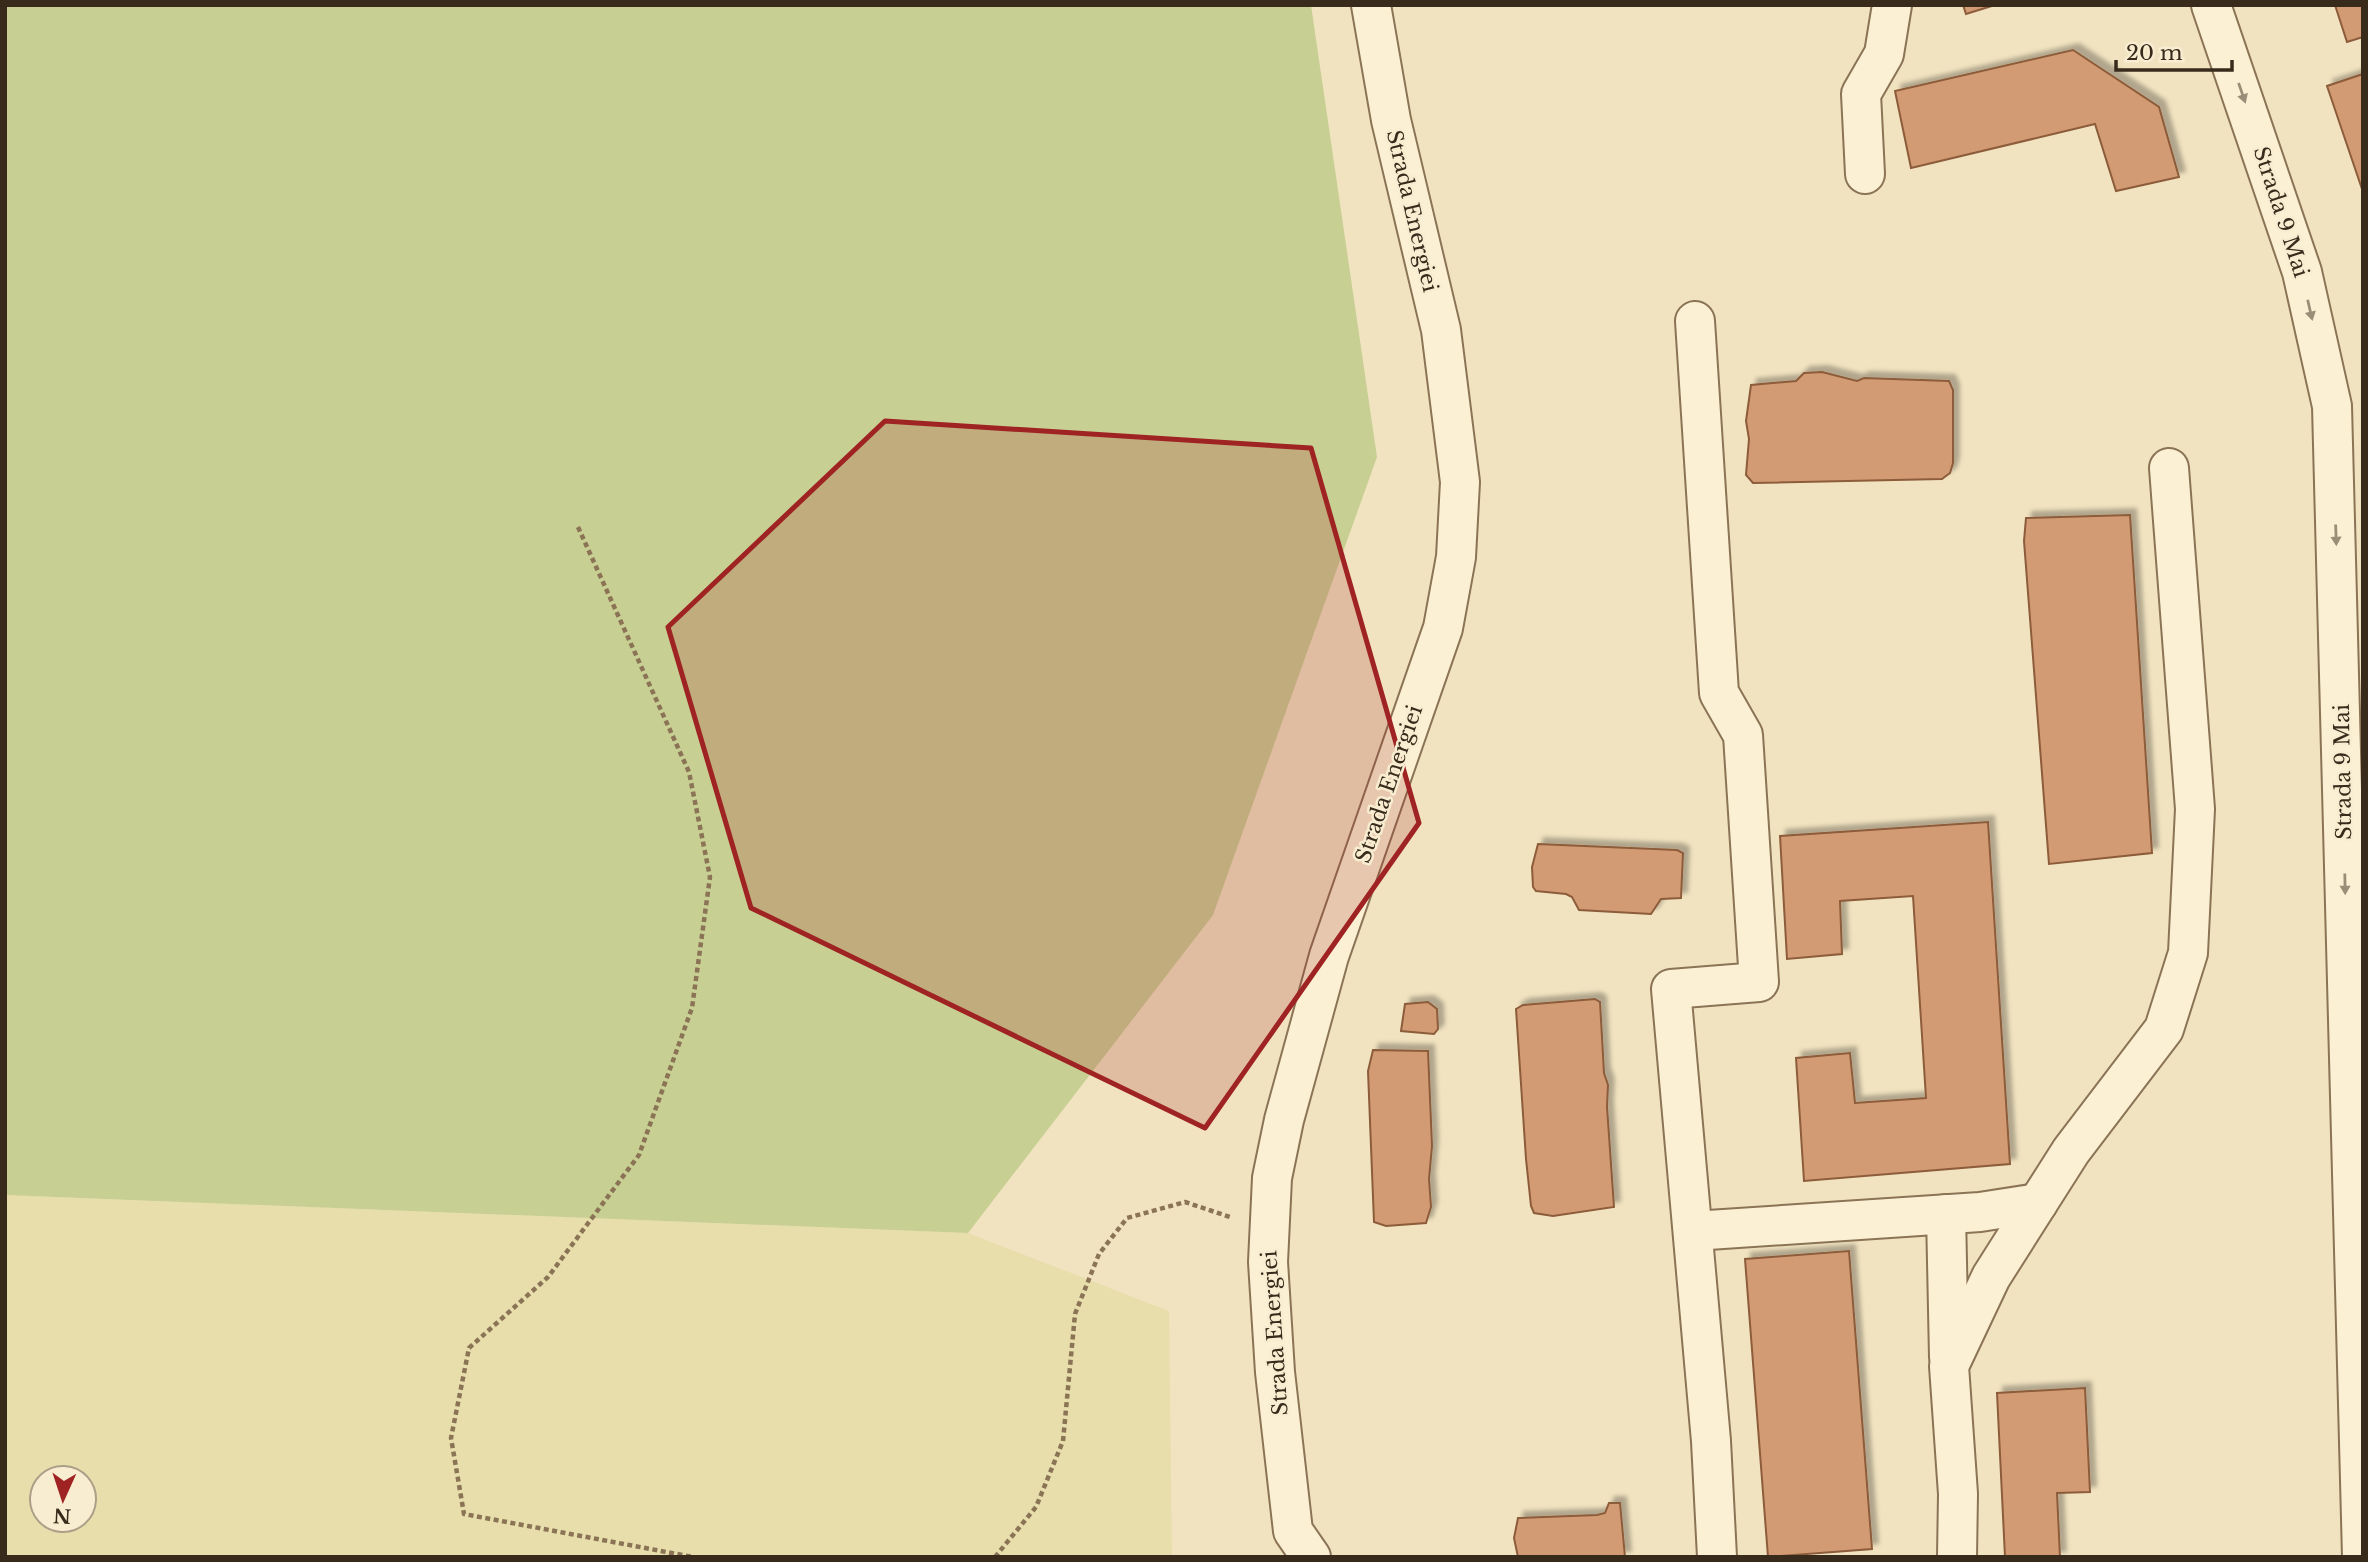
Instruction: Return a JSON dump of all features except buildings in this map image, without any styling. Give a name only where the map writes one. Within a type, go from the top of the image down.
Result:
[{"type":"street","name":"Strada Energiei","points":[[1296,1548],[1275,1373],[1268,1236],[1272,1178],[1291,1094],[1329,956],[1443,628],[1457,557],[1460,482],[1441,330],[1391,120],[1371,5]]},
{"type":"street","points":[[1865,174],[1861,93],[1884,54],[1892,5]]},
{"type":"street","name":"Strada 9 Mai","points":[[2211,5],[2302,272],[2332,406],[2362,1557]]},
{"type":"street","points":[[1695,321],[1719,693],[1743,735],[1759,982],[1671,989],[1711,1441],[1717,1557]]},
{"type":"street","points":[[1950,1366],[1991,1277],[2071,1151],[2164,1029],[2188,953],[2196,809],[2169,468]]},
{"type":"street","points":[[1692,1231],[1946,1214],[2038,1203]]},
{"type":"street","points":[[1946,1214],[1950,1366],[1958,1494],[1957,1557]]},
{"type":"path","points":[[578,527],[689,772],[710,877],[692,1008],[639,1155],[548,1277],[469,1348],[451,1438],[464,1514],[693,1557]]},
{"type":"path","points":[[995,1557],[1036,1507],[1063,1441],[1075,1314],[1098,1254],[1127,1219],[1185,1202],[1240,1220],[1268,1236]]},
{"type":"highlighted area","points":[[885,421],[1311,448],[1419,823],[1205,1128],[751,908],[668,627]]},
{"type":"shaded area","points":[[5,1195],[968,1233],[1169,1311],[1172,1557],[5,1557]]},
{"type":"green space","points":[[5,5],[1311,5],[1377,457],[1213,915],[968,1233],[5,1195]]}]
